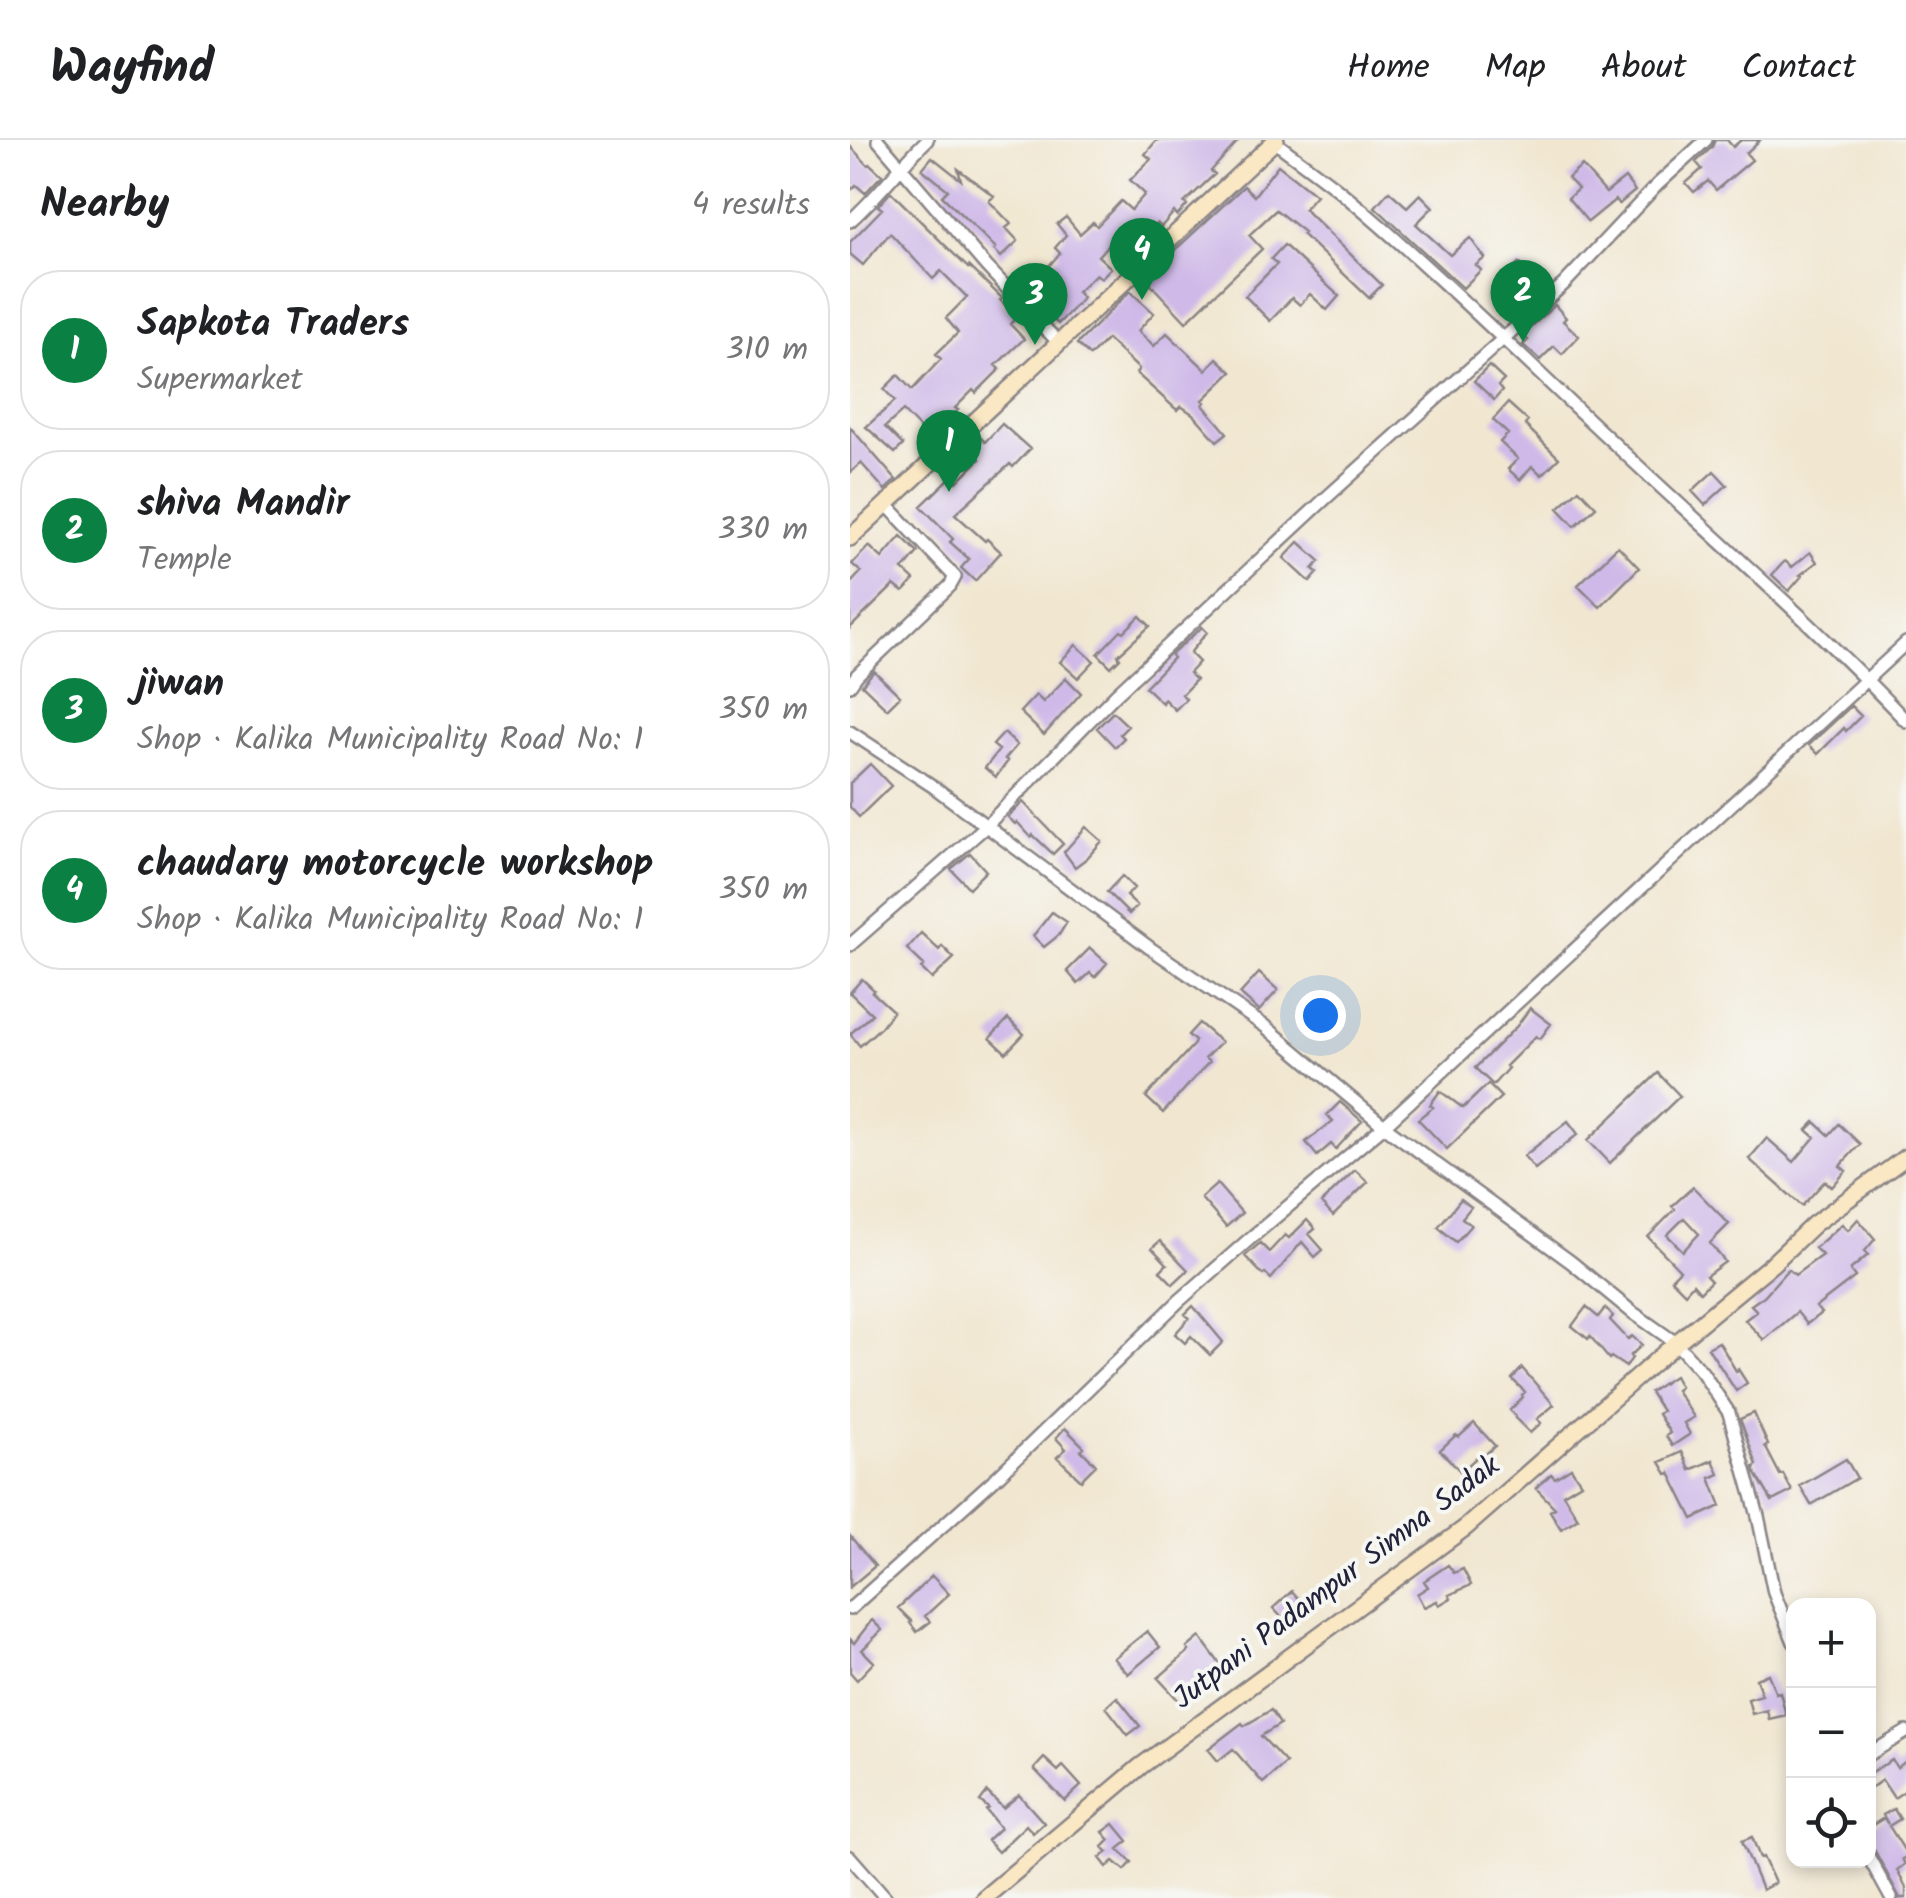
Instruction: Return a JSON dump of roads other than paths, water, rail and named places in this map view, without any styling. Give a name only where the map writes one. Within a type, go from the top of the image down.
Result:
[{"type":"street","points":[[878,140],[1058,344]]},
{"type":"street","points":[[850,221],[927,140]]},
{"type":"street","points":[[850,945],[985,826],[1116,694],[1326,498],[1564,284],[1657,184],[1706,140]]},
{"type":"street","points":[[850,538],[1276,141],[1341,192],[1504,339],[1906,721]]},
{"type":"street","points":[[850,685],[955,577],[886,504]]},
{"type":"street","points":[[850,1610],[998,1476],[1179,1301],[1384,1126],[1906,643]]},
{"type":"street","points":[[850,732],[934,787],[1150,948],[1266,1027],[1384,1126],[1676,1343],[1702,1372],[1729,1413],[1758,1516],[1774,1592],[1786,1622]]},
{"type":"street","name":"Jutpani Padampur Simna Sadak","points":[[984,1898],[1141,1766],[1465,1528],[1814,1224],[1906,1157]]},
{"type":"street","points":[[1876,1750],[1906,1732]]},
{"type":"street","points":[[850,1857],[886,1898]]},
{"type":"street","points":[[1874,1868],[1890,1898]]},
{"type":"place","name":"chaudary motorcycle workshop","points":[[1142,300]]},
{"type":"place","name":"shiva Mandir","points":[[1523,342]]},
{"type":"place","name":"jiwan","points":[[1035,345]]},
{"type":"place","name":"Sapkota Traders","points":[[949,492]]}]
